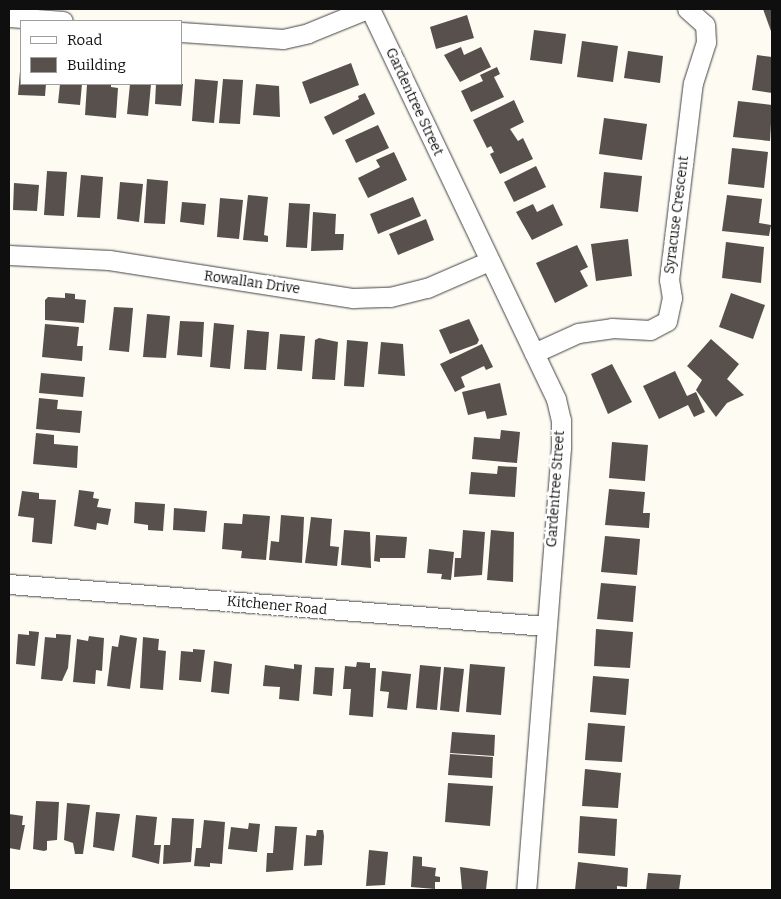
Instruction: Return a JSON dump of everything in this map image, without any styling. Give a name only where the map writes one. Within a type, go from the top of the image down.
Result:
[{"type":"street","points":[[182,32],[283,38],[308,33],[366,9]]},
{"type":"street","name":"Gardentree Street","points":[[370,9],[556,399],[560,420],[561,448],[526,890]]},
{"type":"street","name":"Syracuse Crescent","points":[[534,353],[578,333],[612,328],[650,330],[667,321],[672,298],[669,280],[693,83],[706,42],[705,25],[687,9]]},
{"type":"street","points":[[9,17],[50,20]]},
{"type":"street","name":"Rowallan Drive","points":[[9,255],[109,260],[353,298],[390,297],[427,288],[489,261]]},
{"type":"street","name":"Kitchener Road","points":[[9,584],[546,626]]},
{"type":"building","points":[[763,9],[772,9],[772,34]]},
{"type":"building","points":[[467,15],[474,38],[436,49],[430,27]]},
{"type":"building","points":[[534,30],[566,34],[562,64],[530,60]]},
{"type":"building","points":[[582,41],[618,46],[613,82],[577,77]]},
{"type":"building","points":[[461,47],[464,55],[481,47],[491,67],[460,82],[444,55]]},
{"type":"building","points":[[628,51],[663,56],[660,83],[624,78]]},
{"type":"building","points":[[757,55],[772,57],[772,93],[752,90]]},
{"type":"building","points":[[351,63],[359,85],[310,104],[302,82]]},
{"type":"building","points":[[497,67],[500,74],[494,77],[504,97],[471,112],[461,91],[483,81],[480,75]]},
{"type":"building","points":[[20,71],[20,85],[46,85],[45,96],[18,95]]},
{"type":"building","points":[[195,79],[218,81],[214,123],[192,121]]},
{"type":"building","points":[[223,79],[243,80],[240,124],[219,123]]},
{"type":"building","points":[[183,84],[181,106],[155,104],[156,85]]},
{"type":"building","points":[[256,84],[279,86],[280,117],[253,115]]},
{"type":"building","points":[[60,85],[82,85],[80,105],[58,103]]},
{"type":"building","points":[[87,85],[111,85],[111,87],[118,88],[116,118],[85,115]]},
{"type":"building","points":[[130,85],[151,85],[148,116],[127,114]]},
{"type":"building","points":[[365,93],[375,114],[333,135],[324,117],[359,99],[358,96]]},
{"type":"building","points":[[514,100],[524,122],[510,129],[518,141],[523,138],[533,159],[500,174],[490,154],[494,152],[491,146],[487,148],[473,120]]},
{"type":"building","points":[[738,101],[772,105],[770,141],[733,137]]},
{"type":"building","points":[[604,118],[647,124],[642,160],[599,154]]},
{"type":"building","points":[[378,125],[389,148],[356,163],[345,140]]},
{"type":"building","points":[[732,148],[768,152],[764,188],[728,184]]},
{"type":"building","points":[[394,152],[407,180],[368,198],[358,178],[380,167],[376,160]]},
{"type":"building","points":[[536,166],[546,187],[514,202],[504,182]]},
{"type":"building","points":[[47,171],[67,172],[64,216],[44,215]]},
{"type":"building","points":[[604,172],[642,176],[638,212],[600,208]]},
{"type":"building","points":[[81,175],[103,177],[100,218],[77,217]]},
{"type":"building","points":[[147,179],[168,181],[165,224],[144,223]]},
{"type":"building","points":[[120,182],[143,184],[139,222],[117,219]]},
{"type":"building","points":[[14,183],[39,185],[37,211],[13,210]]},
{"type":"building","points":[[248,195],[268,197],[264,235],[268,236],[268,242],[243,240]]},
{"type":"building","points":[[727,195],[762,199],[759,223],[771,225],[769,236],[722,231]]},
{"type":"building","points":[[413,197],[421,216],[378,234],[370,214]]},
{"type":"building","points":[[220,198],[243,200],[239,239],[217,237]]},
{"type":"building","points":[[182,202],[206,204],[204,225],[180,222]]},
{"type":"building","points":[[289,203],[310,204],[307,248],[286,247]]},
{"type":"building","points":[[533,204],[537,212],[553,204],[563,225],[532,240],[516,212]]},
{"type":"building","points":[[313,212],[336,214],[335,234],[344,234],[343,250],[311,251]]},
{"type":"building","points":[[426,219],[434,240],[398,255],[389,234]]},
{"type":"building","points":[[628,239],[632,276],[596,281],[591,244]]},
{"type":"building","points":[[726,242],[764,247],[761,283],[722,278]]},
{"type":"building","points":[[577,245],[588,267],[580,271],[588,286],[555,303],[536,263]]},
{"type":"building","points":[[65,293],[75,294],[75,299],[86,300],[84,323],[45,320],[45,300],[48,297],[65,298]]},
{"type":"building","points":[[731,293],[765,305],[753,339],[719,327]]},
{"type":"building","points":[[114,307],[133,308],[129,352],[109,350]]},
{"type":"building","points":[[147,314],[170,316],[166,358],[143,357]]},
{"type":"building","points":[[469,319],[479,340],[477,344],[450,354],[439,330]]},
{"type":"building","points":[[180,321],[204,322],[202,357],[177,355]]},
{"type":"building","points":[[214,323],[234,325],[230,369],[210,367]]},
{"type":"building","points":[[45,324],[79,327],[77,346],[83,346],[82,361],[42,357]]},
{"type":"building","points":[[247,330],[269,332],[266,370],[244,369]]},
{"type":"building","points":[[280,334],[305,336],[302,371],[277,369]]},
{"type":"building","points":[[319,338],[338,342],[335,380],[312,379],[315,340]]},
{"type":"building","points":[[711,339],[739,364],[727,379],[744,395],[727,403],[716,417],[696,390],[702,380],[687,366]]},
{"type":"building","points":[[347,340],[368,342],[364,387],[344,386]]},
{"type":"building","points":[[381,342],[403,344],[405,376],[378,374]]},
{"type":"building","points":[[482,344],[493,367],[486,370],[484,366],[461,377],[465,387],[455,392],[440,364]]},
{"type":"building","points":[[612,364],[632,402],[608,414],[591,374]]},
{"type":"building","points":[[675,371],[687,396],[696,392],[705,412],[694,417],[688,405],[659,419],[643,386]]},
{"type":"building","points":[[41,373],[85,377],[83,397],[39,393]]},
{"type":"building","points":[[500,383],[507,415],[487,419],[485,411],[468,415],[462,392]]},
{"type":"building","points":[[39,398],[58,400],[57,409],[82,411],[80,433],[36,429]]},
{"type":"building","points":[[501,430],[520,432],[517,463],[472,459],[474,437],[500,439]]},
{"type":"building","points":[[36,433],[54,435],[54,444],[78,446],[77,468],[33,464]]},
{"type":"building","points":[[612,442],[648,445],[645,481],[609,478]]},
{"type":"building","points":[[498,466],[517,467],[515,497],[469,494],[471,472],[497,474]]},
{"type":"building","points":[[609,489],[645,492],[643,513],[650,513],[649,528],[605,525]]},
{"type":"building","points":[[79,490],[94,492],[93,498],[99,499],[97,507],[111,509],[108,525],[97,523],[96,530],[74,526]]},
{"type":"building","points":[[22,491],[39,493],[39,499],[56,500],[52,544],[32,542],[34,518],[18,516]]},
{"type":"building","points":[[135,502],[165,504],[163,531],[148,530],[148,525],[134,523]]},
{"type":"building","points":[[174,508],[207,511],[205,532],[173,530]]},
{"type":"building","points":[[243,514],[270,516],[266,560],[241,558],[242,551],[222,549],[224,523],[242,524]]},
{"type":"building","points":[[281,515],[304,517],[302,563],[269,560],[271,541],[279,542]]},
{"type":"building","points":[[311,517],[332,519],[330,546],[339,547],[337,566],[305,563]]},
{"type":"building","points":[[344,530],[370,532],[371,568],[341,565]]},
{"type":"building","points":[[463,530],[485,532],[482,575],[454,577],[455,558],[461,558]]},
{"type":"building","points":[[491,530],[514,532],[513,582],[487,580]]},
{"type":"building","points":[[376,535],[407,537],[405,558],[380,558],[380,562],[374,561]]},
{"type":"building","points":[[605,536],[640,539],[637,575],[601,572]]},
{"type":"building","points":[[429,549],[454,552],[451,580],[441,579],[442,574],[427,573]]},
{"type":"building","points":[[601,583],[636,586],[633,622],[597,619]]},
{"type":"building","points":[[596,629],[633,632],[630,668],[594,666]]},
{"type":"building","points":[[29,631],[39,632],[35,666],[16,664],[18,634],[29,635]]},
{"type":"building","points":[[56,634],[71,635],[68,668],[62,681],[41,679],[45,637],[56,638]]},
{"type":"building","points":[[120,635],[137,638],[130,689],[107,686],[112,646],[118,647]]},
{"type":"building","points":[[89,636],[104,638],[102,671],[96,670],[95,684],[73,682],[77,639],[88,641]]},
{"type":"building","points":[[143,637],[159,639],[158,650],[166,651],[163,690],[140,688]]},
{"type":"building","points":[[193,649],[205,650],[201,682],[179,680],[181,651],[193,652]]},
{"type":"building","points":[[214,661],[232,664],[229,694],[211,692]]},
{"type":"building","points":[[357,662],[370,663],[370,668],[376,668],[373,717],[349,715],[351,689],[343,689],[345,666],[356,667]]},
{"type":"building","points":[[294,664],[302,665],[299,701],[279,699],[280,687],[263,686],[265,665],[294,669]]},
{"type":"building","points":[[470,664],[505,667],[501,715],[466,712]]},
{"type":"building","points":[[420,665],[441,667],[437,710],[416,708]]},
{"type":"building","points":[[315,667],[334,668],[332,696],[313,694]]},
{"type":"building","points":[[444,667],[464,669],[459,712],[440,710]]},
{"type":"building","points":[[382,671],[411,674],[407,710],[387,708],[389,692],[380,691]]},
{"type":"building","points":[[593,676],[629,679],[626,715],[590,712]]},
{"type":"building","points":[[588,723],[625,726],[622,762],[585,760]]},
{"type":"building","points":[[452,732],[495,735],[494,756],[450,753]]},
{"type":"building","points":[[450,754],[493,757],[492,778],[448,775]]},
{"type":"building","points":[[585,769],[621,773],[618,808],[582,806]]},
{"type":"building","points":[[448,783],[493,786],[490,826],[445,822]]},
{"type":"building","points":[[36,801],[59,802],[57,840],[47,841],[47,850],[44,851],[33,849]]},
{"type":"building","points":[[67,803],[90,805],[83,854],[75,854],[73,843],[64,840]]},
{"type":"building","points":[[96,812],[120,814],[114,851],[93,847]]},
{"type":"building","points":[[9,814],[23,816],[22,825],[25,825],[20,850],[9,848]]},
{"type":"building","points":[[136,815],[157,817],[154,845],[161,845],[159,864],[132,857]]},
{"type":"building","points":[[580,816],[617,819],[615,856],[578,853]]},
{"type":"building","points":[[172,818],[194,819],[191,862],[163,864],[164,845],[170,845]]},
{"type":"building","points":[[204,820],[225,822],[222,864],[210,863],[210,867],[194,866],[196,848],[201,848]]},
{"type":"building","points":[[249,823],[260,824],[257,852],[228,849],[231,827],[248,829]]},
{"type":"building","points":[[275,826],[297,827],[293,870],[266,872],[267,853],[273,853]]},
{"type":"building","points":[[317,830],[323,830],[324,836],[322,865],[304,866],[306,835],[316,836]]},
{"type":"building","points":[[369,850],[388,852],[385,885],[366,886]]},
{"type":"building","points":[[413,856],[422,857],[422,866],[436,868],[435,876],[440,877],[440,882],[435,882],[435,889],[411,887]]},
{"type":"building","points":[[578,862],[628,868],[627,887],[617,886],[617,890],[575,890]]},
{"type":"building","points":[[460,867],[488,871],[486,890],[462,889]]},
{"type":"building","points":[[648,873],[681,875],[679,890],[646,890]]}]
